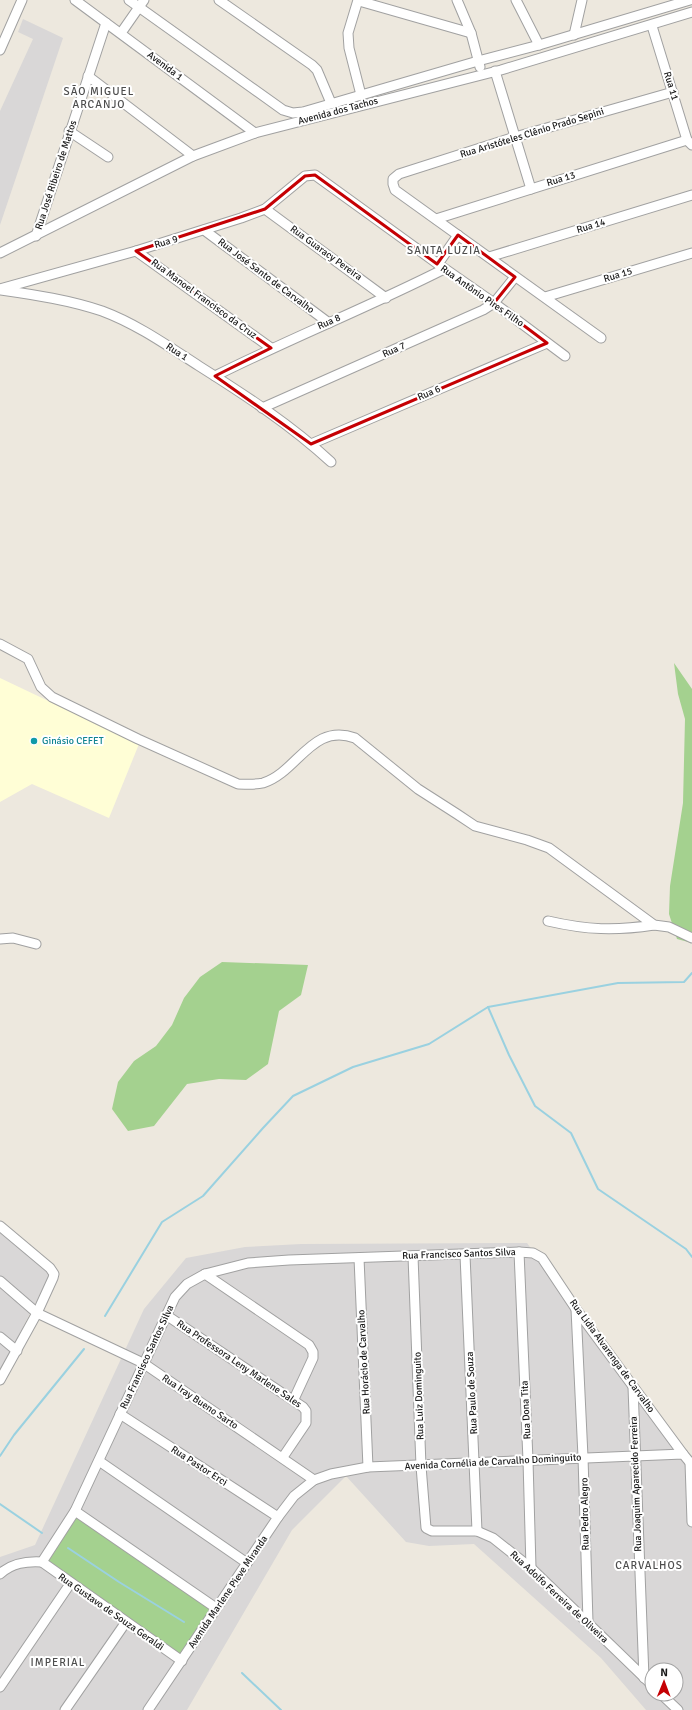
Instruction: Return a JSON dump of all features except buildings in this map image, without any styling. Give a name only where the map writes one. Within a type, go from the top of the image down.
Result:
[{"type":"street","points":[[0,50],[22,0]]},
{"type":"street","name":"Avenida 1","points":[[75,0],[122,33],[254,133]]},
{"type":"street","points":[[122,33],[141,3],[129,0]]},
{"type":"street","points":[[219,0],[312,65],[317,70],[331,103]]},
{"type":"street","points":[[457,0],[471,33],[478,61],[483,73]]},
{"type":"street","points":[[516,0],[539,46]]},
{"type":"street","points":[[574,35],[582,0]]},
{"type":"street","points":[[689,0],[692,12]]},
{"type":"street","name":"Avenida dos Tachos","points":[[141,3],[283,110],[293,113],[303,112],[478,61],[539,46],[574,35],[658,4],[689,0]]},
{"type":"street","points":[[361,95],[348,48],[350,22],[358,1],[471,33]]},
{"type":"street","points":[[658,4],[663,22]]},
{"type":"street","name":"Avenida dos Tachos","points":[[0,253],[193,156],[254,133],[495,71],[652,26],[692,12]]},
{"type":"street","name":"Rua José Ribeiro de Mattos","points":[[36,236],[69,131],[106,23]]},
{"type":"street","name":"Rua 11","points":[[652,26],[689,143]]},
{"type":"street","points":[[495,71],[531,189]]},
{"type":"street","points":[[88,76],[193,156]]},
{"type":"street","name":"Rua Aristóteles Clênio Prado Sepini","points":[[436,219],[395,190],[393,179],[399,174],[515,137],[673,92]]},
{"type":"street","points":[[69,131],[108,156]]},
{"type":"street","name":"Rua 13","points":[[436,219],[531,189],[689,143]]},
{"type":"street","name":"Rua 9","points":[[0,289],[204,230],[265,209],[305,176],[315,175],[321,178]]},
{"type":"street","name":"Rua Antônio Pires Filho","points":[[321,178],[565,356]]},
{"type":"street","name":"Rua 14","points":[[489,257],[692,195]]},
{"type":"street","name":"Rua Guaracy Pereira","points":[[265,209],[386,298]]},
{"type":"street","points":[[436,219],[601,338]]},
{"type":"street","name":"Rua José Santo de Carvalho","points":[[204,230],[329,323]]},
{"type":"street","name":"Rua 8","points":[[215,376],[271,348],[386,298],[441,266],[458,235]]},
{"type":"street","name":"Rua Manoel Francisco da Cruz","points":[[136,250],[271,348]]},
{"type":"street","name":"Rua 15","points":[[544,298],[692,252]]},
{"type":"street","name":"Rua 7","points":[[262,408],[471,316],[494,303],[516,277]]},
{"type":"street","name":"Rua 1","points":[[0,289],[75,302],[104,312],[154,336],[262,408],[311,444],[331,462]]},
{"type":"street","name":"Rua 6","points":[[311,444],[547,343]]},
{"type":"street","points":[[0,644],[28,659],[41,687],[52,697],[138,739],[238,784],[252,785],[264,782],[278,774],[313,744],[331,734],[345,734],[355,738],[418,789],[476,826],[527,840],[548,848],[654,925]]},
{"type":"street","points":[[548,922],[578,928],[602,929],[654,925],[669,928],[692,938]]},
{"type":"street","points":[[0,939],[12,938],[36,944]]},
{"type":"street","points":[[0,1226],[50,1268],[54,1274],[54,1278],[37,1313],[0,1380]]},
{"type":"street","name":"Rua Francisco Santos Silva","points":[[42,1562],[75,1511],[166,1315],[175,1297],[187,1284],[205,1274],[248,1264],[289,1260],[519,1252],[534,1253],[542,1258]]},
{"type":"street","name":"Rua Dona Tita","points":[[519,1252],[531,1568]]},
{"type":"street","name":"Rua Paulo de Souza","points":[[465,1255],[477,1531]]},
{"type":"street","name":"Rua Luiz Dominguito","points":[[413,1256],[424,1523],[426,1528],[432,1531]]},
{"type":"street","name":"Rua Horácio de Carvalho","points":[[359,1258],[368,1467]]},
{"type":"street","name":"Rua Lidia Alvarenga de Carvalho","points":[[542,1258],[576,1309],[691,1464]]},
{"type":"street","points":[[205,1274],[308,1345],[313,1352],[313,1358],[294,1399]]},
{"type":"street","name":"Rua Iray Bueno Sarto","points":[[0,1281],[37,1313],[143,1363],[314,1480]]},
{"type":"street","name":"Rua Pedro Alegro","points":[[576,1309],[583,1457],[588,1622]]},
{"type":"street","name":"Rua Professora Leny Marlene Sales","points":[[166,1315],[294,1399],[306,1411],[306,1422],[283,1458]]},
{"type":"street","points":[[0,1337],[17,1351]]},
{"type":"street","name":"Rua Joaquim Aparecido Ferreira","points":[[633,1387],[644,1678]]},
{"type":"street","name":"Rua Pastor Erci","points":[[120,1414],[278,1517]]},
{"type":"street","name":"Avenida Cornélia de Carvalho Dominguito","points":[[314,1480],[332,1474],[368,1467],[683,1454]]},
{"type":"street","points":[[98,1460],[247,1563]]},
{"type":"street","points":[[691,1464],[692,1522]]},
{"type":"street","name":"Avenida Marlene Pieve Miranda","points":[[148,1710],[278,1517],[294,1496],[314,1480]]},
{"type":"street","points":[[75,1511],[216,1608]]},
{"type":"street","name":"Rua Adolfo Ferreira de Oliveira","points":[[432,1531],[477,1531],[493,1538],[531,1568],[644,1678]]},
{"type":"street","points":[[0,1574],[15,1564],[29,1561],[42,1562]]},
{"type":"street","name":"Rua Gustavo de Souza Geraldi","points":[[42,1562],[70,1584],[182,1661]]},
{"type":"street","points":[[0,1687],[70,1584]]},
{"type":"street","points":[[65,1710],[126,1622]]},
{"type":"street","points":[[670,1702],[678,1710]]},
{"type":"highlighted area","points":[[315,175],[437,264],[458,235],[515,277],[494,303],[547,343],[311,444],[215,376],[271,348],[136,251],[265,209],[305,176]]},
{"type":"shaded area","points":[[23,19],[63,38],[0,225],[0,111],[33,39],[18,32]]},
{"type":"shaded area","points":[[0,678],[139,744],[109,818],[32,784],[0,802]]},
{"type":"shaded area","points":[[0,1226],[52,1271],[0,1371]]},
{"type":"shaded area","points":[[527,1243],[692,1469],[692,1710],[646,1710],[601,1658],[474,1544],[429,1546],[406,1542],[346,1476],[292,1530],[187,1710],[0,1710],[0,1557],[35,1545],[144,1309],[186,1258],[245,1247],[301,1244]]},
{"type":"green space","points":[[674,663],[692,689],[692,943],[677,939],[669,914],[670,886],[683,803],[685,719],[678,694]]},
{"type":"green space","points":[[222,962],[308,965],[301,995],[279,1011],[268,1064],[246,1080],[219,1079],[187,1084],[154,1126],[128,1131],[112,1109],[118,1082],[134,1061],[156,1046],[172,1025],[184,998],[200,977]]},
{"type":"green space","points":[[76,1514],[212,1609],[181,1658],[46,1561]]},
{"type":"waterway","points":[[105,1316],[162,1222],[203,1196],[293,1096],[353,1067],[429,1044],[488,1007],[618,983],[684,982],[692,973]]},
{"type":"waterway","points":[[488,1007],[509,1055],[535,1106],[571,1133],[598,1189],[686,1249],[692,1257]]},
{"type":"waterway","points":[[0,1456],[14,1435],[84,1349]]},
{"type":"waterway","points":[[0,1504],[42,1533]]},
{"type":"waterway","points":[[68,1548],[119,1582],[184,1622]]},
{"type":"waterway","points":[[242,1673],[281,1710]]},
{"type":"place","name":"Ginásio CEFET","points":[[34,741]]},
{"type":"district","name":"SÃO MIGUEL ARCANJO","points":[[99,97]]},
{"type":"district","name":"SANTA LUZIA","points":[[444,250]]},
{"type":"district","name":"CARVALHOS","points":[[649,1565]]},
{"type":"district","name":"IMPERIAL","points":[[58,1662]]}]
